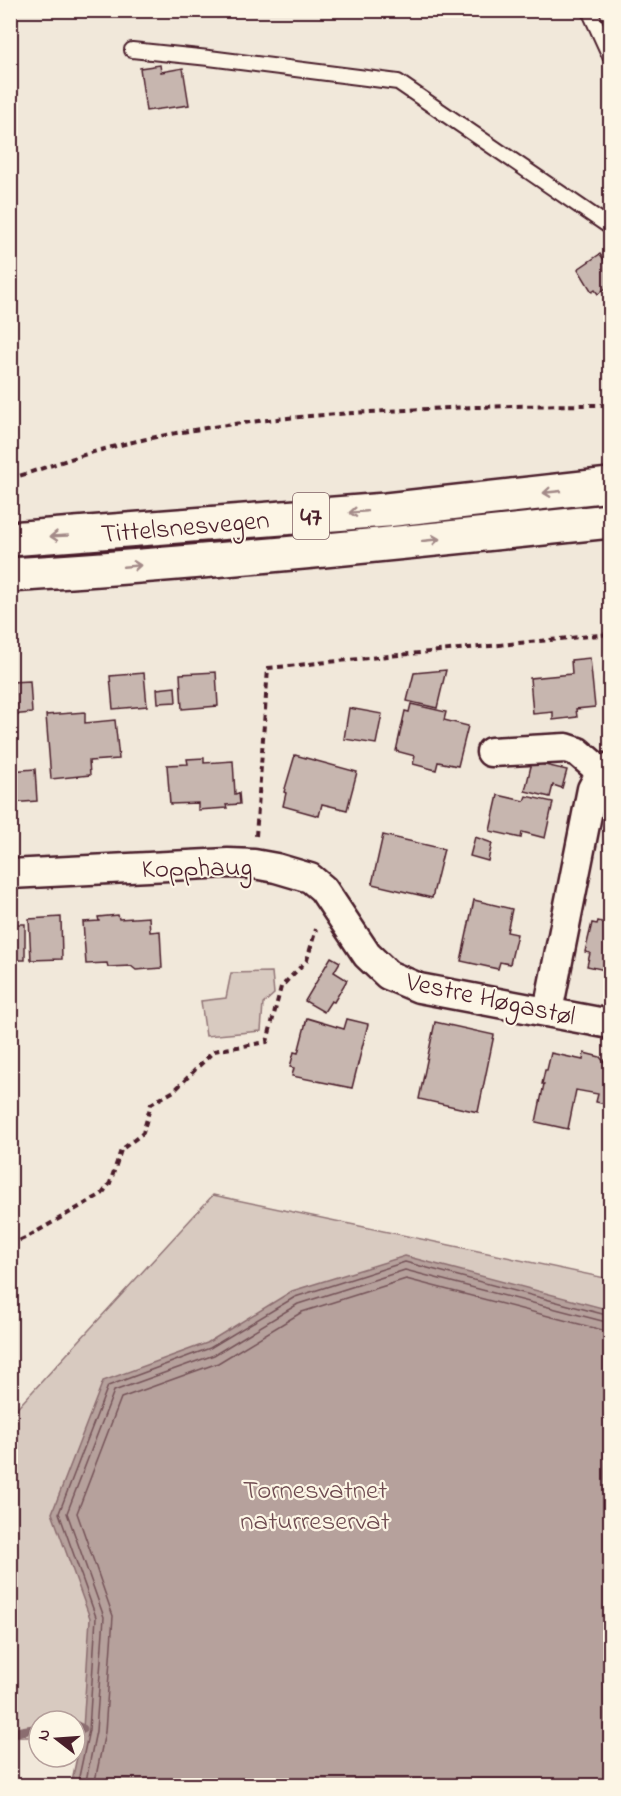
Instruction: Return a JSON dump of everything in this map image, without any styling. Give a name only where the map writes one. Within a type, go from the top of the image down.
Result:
[{"type":"main road","name":"Tittelsnesvegen","points":[[10,539],[386,510],[610,485]]},
{"type":"main road","name":"Tittelsnesvegen","points":[[10,575],[389,544],[610,521]]},
{"type":"street","points":[[491,753],[566,748],[578,752],[606,769],[592,789],[548,1011]]},
{"type":"street","name":"Kopphaug","points":[[10,874],[228,863],[254,864],[295,872],[310,878],[323,889],[354,935]]},
{"type":"street","name":"Vestre Høgastøl","points":[[354,935],[367,955],[388,975],[419,988],[610,1024]]},
{"type":"lane","points":[[589,10],[610,56]]},
{"type":"lane","points":[[132,51],[209,58],[398,82],[610,227]]},
{"type":"path","points":[[10,479],[101,450],[177,433],[255,420],[399,410],[610,405]]},
{"type":"path","points":[[254,864],[268,668],[610,634]]},
{"type":"path","points":[[10,1245],[102,1194],[110,1183],[121,1150],[142,1133],[151,1104],[174,1090],[214,1051],[267,1042],[281,987],[307,960],[315,930],[335,908]]},
{"type":"green space","points":[[272,972],[274,994],[263,1004],[261,1031],[206,1036],[201,1001],[226,998],[231,973]]},
{"type":"green space","name":"Tornesvatnet naturreservat","points":[[213,1195],[610,1279],[610,1785],[83,1770],[87,1769],[87,1709],[27,1709],[27,1737],[11,1737],[10,1416]]},
{"type":"water","name":"Tornesvatnet naturreservat","points":[[405,1256],[610,1310],[610,1785],[71,1785],[74,1769],[87,1769],[87,1709],[84,1709],[90,1618],[52,1513],[103,1381],[207,1343],[292,1291]]},
{"type":"building","points":[[160,65],[161,72],[183,68],[189,105],[146,111],[140,68]]},
{"type":"building","points":[[600,254],[610,268],[610,285],[598,294],[595,290],[592,292],[578,269]]},
{"type":"building","points":[[590,658],[595,707],[576,709],[577,717],[553,720],[553,712],[533,714],[530,678],[572,674],[571,660]]},
{"type":"building","points":[[446,670],[437,708],[407,701],[414,673]]},
{"type":"building","points":[[216,672],[218,706],[182,709],[180,674]]},
{"type":"building","points":[[144,673],[147,706],[113,709],[110,676]]},
{"type":"building","points":[[30,681],[32,713],[10,715],[10,682]]},
{"type":"building","points":[[175,687],[176,702],[158,703],[157,689]]},
{"type":"building","points":[[411,704],[446,712],[444,720],[468,726],[458,766],[438,762],[436,770],[413,764],[415,756],[396,751],[405,711],[409,712]]},
{"type":"building","points":[[349,708],[382,714],[376,744],[344,739]]},
{"type":"building","points":[[85,712],[85,723],[115,720],[119,759],[89,761],[90,775],[51,779],[46,715]]},
{"type":"building","points":[[295,755],[357,772],[347,810],[322,804],[319,816],[283,806],[286,793],[284,792]]},
{"type":"building","points":[[204,758],[204,763],[233,761],[235,794],[239,793],[240,804],[226,805],[227,808],[198,810],[198,803],[170,804],[167,765],[188,764],[187,759]]},
{"type":"building","points":[[532,762],[567,770],[562,788],[553,785],[550,797],[525,791]]},
{"type":"building","points":[[35,769],[37,801],[10,803],[10,771]]},
{"type":"building","points":[[498,795],[524,801],[526,796],[553,802],[545,838],[522,832],[521,838],[490,831]]},
{"type":"building","points":[[383,835],[444,849],[432,898],[372,884]]},
{"type":"building","points":[[475,837],[492,843],[488,861],[470,856]]},
{"type":"building","points":[[474,900],[512,909],[507,932],[517,934],[510,964],[500,962],[498,969],[461,961]]},
{"type":"building","points":[[118,915],[119,919],[149,917],[150,932],[160,931],[162,968],[136,970],[131,966],[108,967],[107,963],[86,964],[83,922],[99,921],[98,917]]},
{"type":"building","points":[[61,917],[62,959],[31,960],[29,919]]},
{"type":"building","points":[[598,921],[610,924],[610,971],[587,966],[590,953],[585,952],[592,923],[597,924]]},
{"type":"building","points":[[10,924],[25,924],[25,960],[10,960]]},
{"type":"building","points":[[331,957],[340,962],[334,972],[347,980],[334,1002],[331,1001],[324,1012],[305,1001]]},
{"type":"building","points":[[610,971],[610,987],[606,986]]},
{"type":"building","points":[[307,1018],[344,1029],[347,1019],[368,1024],[352,1088],[292,1076],[294,1068],[290,1067],[294,1052],[298,1053]]},
{"type":"building","points":[[435,1022],[494,1035],[478,1112],[419,1099]]},
{"type":"building","points":[[551,1053],[583,1060],[584,1053],[600,1057],[605,1063],[605,1060],[610,1061],[610,1105],[596,1102],[598,1094],[576,1090],[568,1129],[536,1122],[545,1070],[547,1070]]},
{"type":"waterway","points":[[10,1733],[27,1730]]}]
